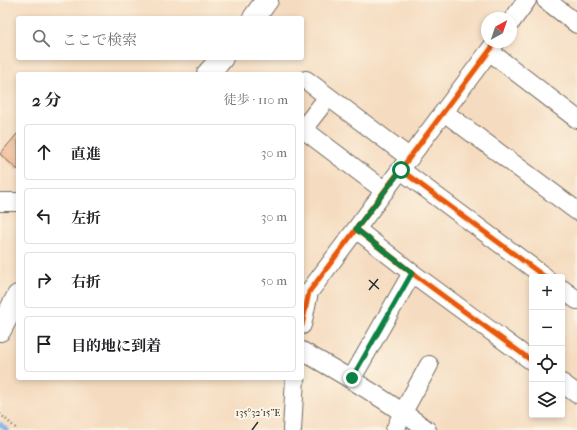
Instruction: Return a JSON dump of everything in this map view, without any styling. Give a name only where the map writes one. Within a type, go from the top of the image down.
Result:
[{"type":"street","points":[[255,16],[267,0]]},
{"type":"street","points":[[517,14],[528,0]]},
{"type":"street","points":[[546,0],[577,24]]},
{"type":"street","points":[[304,316],[309,292],[492,48]]},
{"type":"street","points":[[494,48],[577,119]]},
{"type":"street","points":[[210,72],[220,60]]},
{"type":"street","points":[[306,80],[406,164],[541,274]]},
{"type":"street","points":[[304,128],[328,97]]},
{"type":"street","points":[[444,112],[577,211]]},
{"type":"street","points":[[304,130],[385,191]]},
{"type":"street","points":[[0,202],[16,202]]},
{"type":"street","points":[[356,229],[412,273],[529,359]]},
{"type":"street","points":[[352,378],[412,273]]},
{"type":"street","points":[[565,291],[577,300]]},
{"type":"street","points":[[0,330],[16,300]]},
{"type":"street","points":[[304,352],[352,378],[427,430]]},
{"type":"street","points":[[395,430],[403,412],[429,365]]},
{"type":"street","points":[[292,430],[295,380]]},
{"type":"street","points":[[565,385],[577,394]]},
{"type":"path","points":[[0,414],[18,430]]},
{"type":"building","points":[[16,135],[16,168],[0,154]]},
{"type":"waterway","points":[[0,424],[7,430]]},
{"type":"cycle path","points":[[304,316],[309,292],[492,48]]},
{"type":"cycle path","points":[[401,170],[541,274]]},
{"type":"cycle path","points":[[356,229],[412,273],[529,359]]},
{"type":"route","points":[[352,378],[412,273],[356,229],[401,170]]}]
